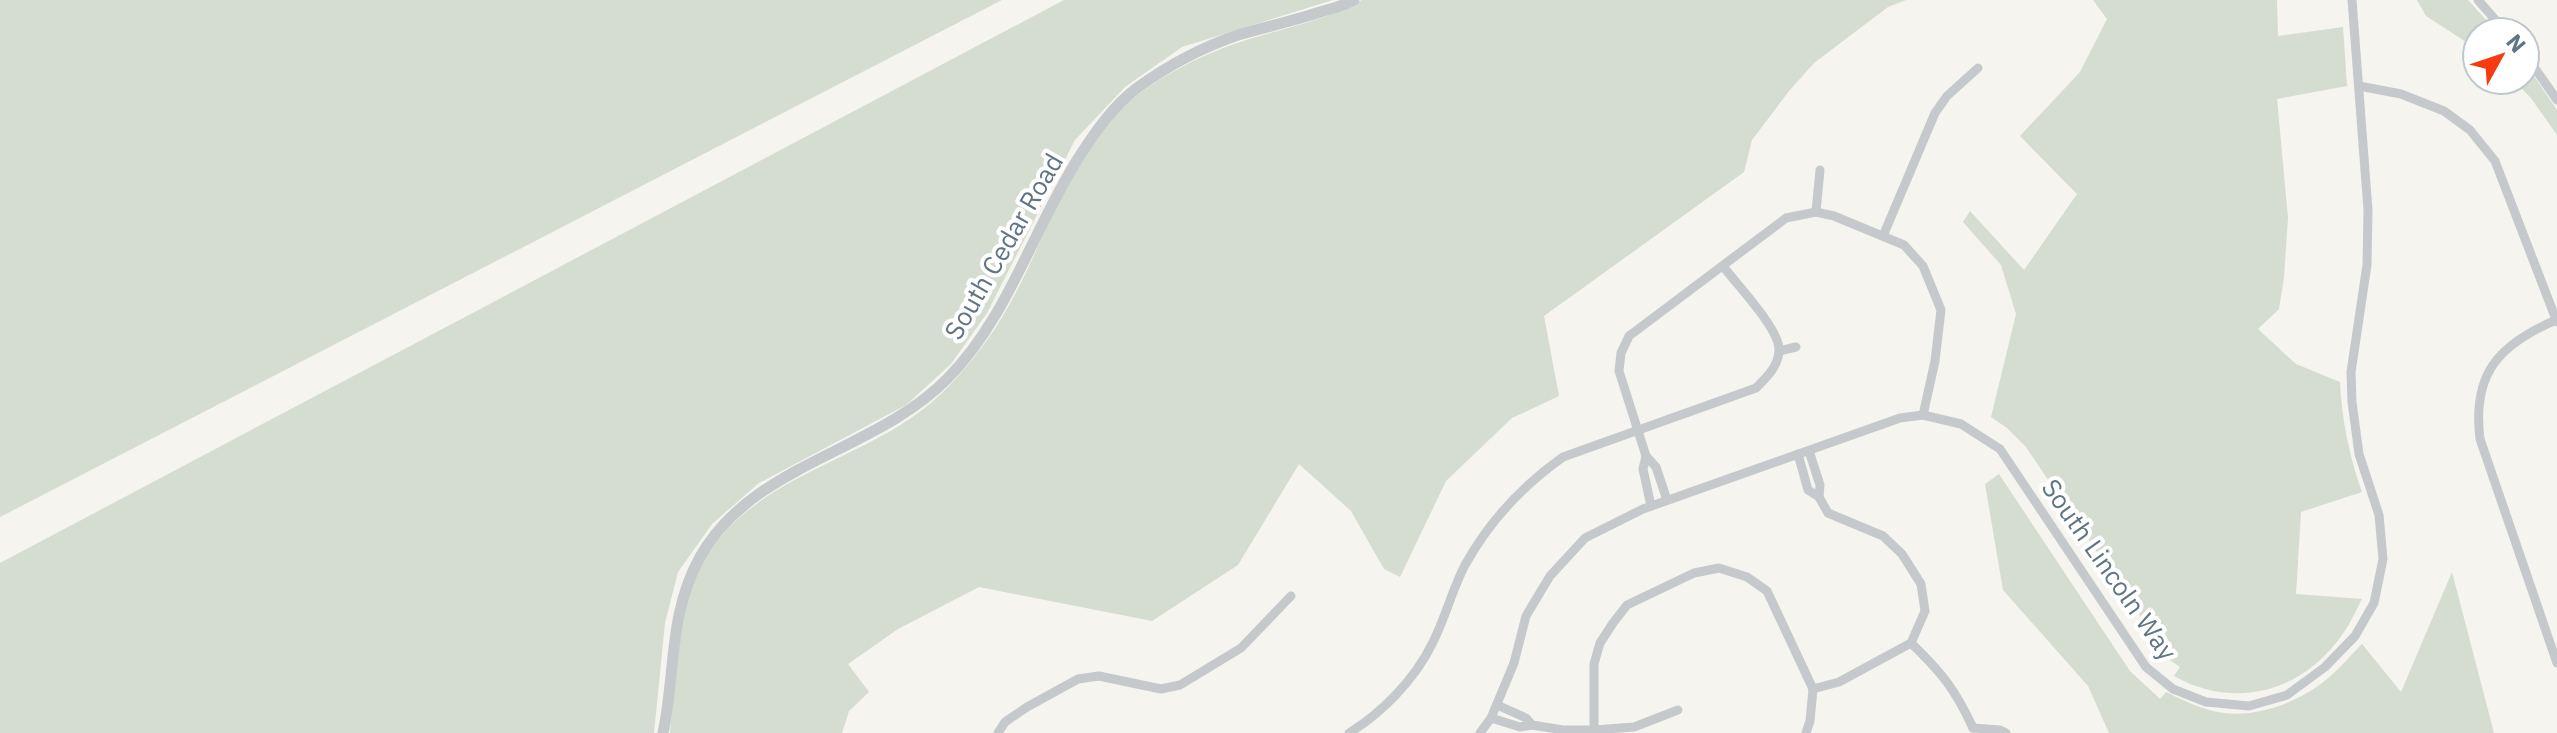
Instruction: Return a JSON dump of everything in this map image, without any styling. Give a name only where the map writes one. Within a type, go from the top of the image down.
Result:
[{"type":"street","name":"South Cedar Road","points":[[663,733],[672,647],[681,599],[700,556],[725,522],[755,496],[793,473],[912,410],[947,379],[982,335],[1064,180],[1096,129],[1134,90],[1185,55],[1238,35],[1354,0]]},
{"type":"street","name":"South Lincoln Way","points":[[1480,733],[1491,718],[1514,663],[1526,616],[1550,576],[1585,538],[1667,500],[1900,418],[1923,415],[1961,424],[2000,449],[2146,667],[2173,689],[2206,702],[2249,706],[2287,695],[2325,667],[2355,636],[2374,603],[2383,559],[2379,515],[2359,454],[2352,402],[2351,372],[2367,265],[2368,210],[2352,0]]},
{"type":"street","points":[[2478,0],[2492,16]]},
{"type":"street","points":[[1883,236],[1939,106],[1978,68]]},
{"type":"street","points":[[2541,77],[2557,100]]},
{"type":"street","points":[[2359,86],[2401,94],[2444,111],[2470,130],[2495,161],[2557,321],[2533,330],[2512,344],[2493,363],[2480,391],[2477,413],[2480,439],[2557,663]]},
{"type":"street","points":[[1816,212],[1820,170]]},
{"type":"street","points":[[1667,500],[1656,467],[1646,456],[1619,371],[1621,353],[1629,336],[1786,218],[1816,212],[1834,216],[1904,245],[1923,266],[1941,310],[1935,361],[1923,415]]},
{"type":"street","points":[[1349,733],[1378,712],[1408,681],[1432,645],[1464,567],[1489,526],[1538,474],[1563,457],[1756,388],[1771,373],[1779,351],[1777,336],[1723,266]]},
{"type":"street","points":[[1779,351],[1796,347]]},
{"type":"street","points":[[1804,452],[1820,485],[1819,497],[1828,513],[1883,536],[1902,554],[1921,584],[1925,611],[1911,643],[1839,682],[1813,689]]},
{"type":"street","points":[[1646,456],[1643,469],[1651,506]]},
{"type":"street","points":[[1594,731],[1594,664],[1600,643],[1613,623],[1627,605],[1694,573],[1719,568],[1747,577],[1767,591],[1813,689],[1806,733]]},
{"type":"street","points":[[998,733],[1005,722],[1027,707],[1078,679],[1099,676],[1161,689],[1180,685],[1241,648],[1291,596]]},
{"type":"street","points":[[1911,643],[1959,696],[1970,731],[2000,730],[2006,733]]},
{"type":"street","points":[[1497,705],[1526,718],[1532,725]]},
{"type":"street","points":[[1491,718],[1520,727],[1532,725],[1594,731],[1634,727],[1678,710]]},
{"type":"shaded area","points":[[0,0],[1002,0],[0,517]]},
{"type":"shaded area","points":[[1064,0],[1333,0],[1182,47],[1125,87],[1075,140],[987,313],[951,364],[906,405],[759,483],[712,524],[678,572],[665,623],[654,733],[0,733],[0,563]]},
{"type":"shaded area","points":[[1362,0],[1906,0],[1888,7],[1814,63],[1752,140],[1744,172],[1544,316],[1559,396],[1512,418],[1446,481],[1400,577],[1384,569],[1351,511],[1299,464],[1238,565],[1152,621],[979,587],[898,629],[848,664],[869,692],[849,711],[842,733],[670,733],[682,620],[695,577],[706,557],[729,528],[756,504],[883,435],[914,416],[942,393],[978,352],[1001,319],[1074,173],[1106,124],[1139,94],[1193,61],[1237,43],[1332,14]]},
{"type":"shaded area","points":[[2093,0],[2277,0],[2278,36],[2343,27],[2347,86],[2277,99],[2288,218],[2284,277],[2279,309],[2258,329],[2296,364],[2340,382],[2347,438],[2362,492],[2301,512],[2296,594],[2362,599],[2347,628],[2328,652],[2310,669],[2268,689],[2245,693],[2221,692],[2198,687],[2174,676],[2180,667],[2170,660],[2026,447],[1991,417],[2016,314],[2001,265],[1963,222],[1970,211],[2024,270],[2077,194],[2020,136],[2080,72],[2107,19]]},
{"type":"shaded area","points":[[2417,0],[2468,0],[2482,16],[2461,16],[2461,39],[2426,16]]},
{"type":"shaded area","points":[[2541,86],[2557,110],[2557,135],[2529,96],[2541,96]]},
{"type":"shaded area","points":[[1999,474],[2130,671],[2160,699],[2166,692],[2221,713],[2267,710],[2297,699],[2322,683],[2362,644],[2401,692],[2452,572],[2494,733],[2109,733],[2088,686],[2003,590],[1985,484]]}]
